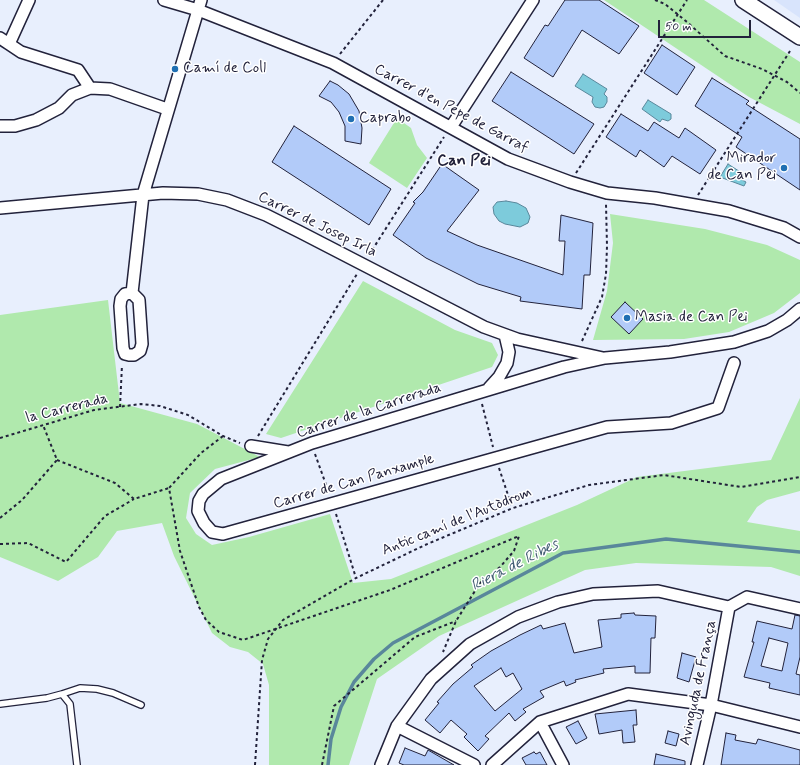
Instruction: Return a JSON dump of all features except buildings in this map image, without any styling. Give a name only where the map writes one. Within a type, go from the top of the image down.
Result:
[{"type":"street","points":[[29,0],[5,41],[21,52],[78,70],[90,88]]},
{"type":"street","name":"Carrer d'en Pepe de Garraf","points":[[164,0],[200,5],[333,63],[508,159],[570,182],[607,193],[692,204],[729,211],[784,228],[800,237]]},
{"type":"street","points":[[451,127],[533,0]]},
{"type":"street","points":[[743,0],[800,37]]},
{"type":"street","points":[[132,293],[143,195],[167,109],[200,5]]},
{"type":"street","points":[[0,126],[15,126],[36,120],[59,108],[72,95],[90,88],[110,89],[167,109]]},
{"type":"street","name":"Carrer de Josep Irla","points":[[0,208],[163,193],[198,194],[227,200],[266,215],[484,327],[505,335],[605,358]]},
{"type":"street","points":[[132,293],[139,300],[142,344],[140,351],[134,355],[125,354],[120,306],[121,299],[125,294],[132,293]]},
{"type":"street","points":[[605,358],[684,350],[734,342],[768,331],[787,320],[800,309]]},
{"type":"street","points":[[489,388],[499,377],[507,363],[509,352],[505,335]]},
{"type":"street","name":"Carrer de la Carrerada","points":[[259,464],[312,443],[489,388],[564,367],[605,358]]},
{"type":"street","name":"Carrer de Can Panxample","points":[[259,464],[221,479],[203,494],[199,501],[198,511],[204,524],[212,532],[223,534],[606,427],[671,423],[718,408],[734,363]]},
{"type":"street","points":[[251,446],[288,452]]},
{"type":"street","points":[[381,765],[398,726],[431,679],[470,644],[518,617],[558,602],[593,594],[658,591],[729,608],[747,597],[800,609]]},
{"type":"street","name":"Avinguda de França","points":[[697,765],[711,705],[729,608]]},
{"type":"street","points":[[492,765],[540,722],[628,694],[711,705],[800,727]]},
{"type":"street","points":[[540,722],[564,765]]},
{"type":"street","points":[[398,726],[474,765]]},
{"type":"lane","points":[[0,704],[47,698],[80,688],[97,689],[113,693],[141,705]]},
{"type":"lane","points":[[62,694],[70,704],[77,765]]},
{"type":"path","points":[[333,63],[383,0]]},
{"type":"path","points":[[655,0],[665,4],[724,56],[762,69],[787,82],[800,92]]},
{"type":"path","points":[[570,182],[687,0]]},
{"type":"path","points":[[692,204],[790,52]]},
{"type":"path","points":[[251,446],[451,127]]},
{"type":"path","points":[[576,351],[588,330],[602,297],[606,274],[607,246],[605,219],[607,193]]},
{"type":"path","points":[[120,407],[122,362],[125,354]]},
{"type":"path","name":"la Carrerada","points":[[0,438],[94,410],[142,404],[160,406],[188,415],[223,436],[251,446]]},
{"type":"path","points":[[43,425],[58,460],[115,483],[134,499]]},
{"type":"path","points":[[0,544],[28,543],[66,562],[105,516],[134,499],[170,488],[201,453],[223,436]]},
{"type":"path","points":[[0,518],[22,500],[58,460]]},
{"type":"path","name":"Antic camí de l'Autòdrom","points":[[255,765],[262,660],[268,639],[283,620],[356,578],[425,545],[512,508],[589,485],[664,475],[741,487],[800,477]]},
{"type":"path","points":[[170,488],[180,551],[199,607],[206,620],[219,632],[243,640],[390,590],[519,536],[514,551],[500,567],[480,582],[456,621],[440,657]]},
{"type":"path","points":[[322,765],[334,706],[416,637],[456,621]]},
{"type":"shaded area","points":[[774,0],[800,0],[800,18]]},
{"type":"green space","points":[[604,0],[704,0],[800,62],[800,124],[749,97]]},
{"type":"green space","points":[[397,118],[411,128],[417,145],[427,158],[407,188],[369,163]]},
{"type":"green space","points":[[610,214],[705,229],[767,245],[800,260],[800,293],[774,313],[729,332],[684,339],[593,340],[607,291],[613,243]]},
{"type":"green space","points":[[363,281],[455,330],[492,343],[498,355],[492,367],[281,438],[266,434]]},
{"type":"green space","points":[[108,300],[120,403],[197,424],[260,457],[215,469],[190,493],[186,518],[196,534],[212,545],[249,537],[330,514],[353,583],[391,579],[577,505],[637,477],[771,460],[800,398],[800,491],[767,500],[757,507],[747,522],[800,531],[800,576],[771,567],[636,563],[585,570],[439,636],[377,679],[349,765],[269,765],[269,685],[263,664],[248,652],[230,647],[212,633],[174,556],[162,523],[117,531],[98,557],[58,581],[0,557],[0,315]]},
{"type":"water","points":[[583,74],[607,89],[604,94],[607,97],[607,102],[604,107],[595,107],[592,102],[593,97],[575,86]]},
{"type":"water","points":[[648,100],[671,114],[671,119],[668,121],[662,119],[660,122],[642,109]]},
{"type":"water","points":[[728,164],[745,175],[742,180],[746,182],[744,186],[720,177]]},
{"type":"water","points":[[506,201],[517,203],[526,208],[530,217],[528,223],[520,227],[505,224],[499,221],[494,214],[493,207],[497,202]]},
{"type":"waterway","name":"Riera de Ribes","points":[[328,765],[331,739],[341,707],[354,682],[374,659],[393,643],[563,553],[666,539],[800,552]]},
{"type":"place","name":"Camí de Coll","points":[[175,69]]},
{"type":"place","name":"Caprabo","points":[[351,119]]},
{"type":"place","name":"Mirador de Can Pei","points":[[784,168]]},
{"type":"place","name":"Masia de Can Pei","points":[[627,318]]},
{"type":"district","name":"Can Pei","points":[[464,162]]}]
